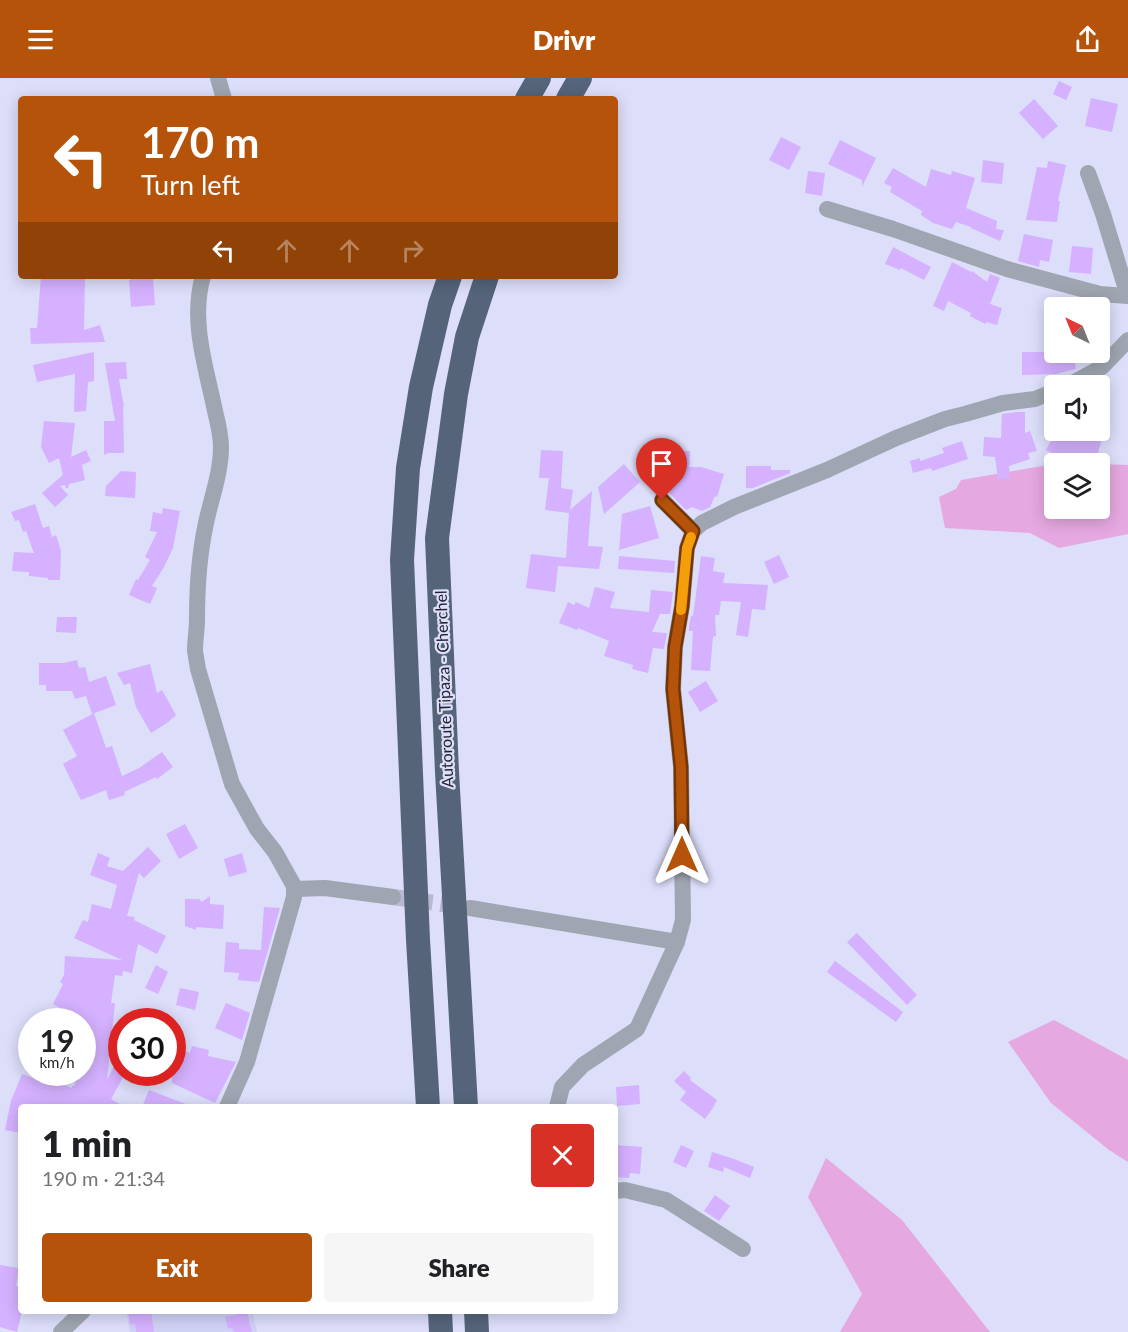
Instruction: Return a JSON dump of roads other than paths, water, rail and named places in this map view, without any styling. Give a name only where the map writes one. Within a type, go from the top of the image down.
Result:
[{"type":"highway","points":[[512,96],[521,78]]},
{"type":"highway","points":[[529,96],[539,78]]},
{"type":"highway","points":[[570,96],[580,78]]},
{"type":"highway","points":[[428,1104],[418,940],[402,560],[408,468],[421,387],[440,305],[449,279]]},
{"type":"highway","name":"Autoroute Tipaza - Cherchel","points":[[466,1104],[447,772],[437,538],[456,394],[467,337],[486,279]]},
{"type":"highway","points":[[440,1314],[441,1332]]},
{"type":"highway","points":[[476,1314],[477,1332]]},
{"type":"street","points":[[218,78],[224,96]]},
{"type":"street","points":[[827,209],[893,229],[1007,269],[1100,294],[1128,296],[1088,173]]},
{"type":"street","points":[[202,279],[198,291],[198,317],[203,360],[221,448],[202,544],[196,606],[195,652],[232,784],[257,829],[275,852],[294,886],[294,897],[247,1062],[228,1104]]},
{"type":"street","points":[[1087,375],[1102,367],[1128,340]]},
{"type":"street","points":[[558,1104],[562,1087],[582,1065],[637,1029],[677,942],[682,920],[681,767],[673,689],[675,647],[682,606],[687,548],[693,531],[702,523],[734,507],[827,470],[906,434],[945,419],[1003,403],[1035,399],[1044,395]]},
{"type":"street","points":[[662,500],[693,531]]},
{"type":"street","points":[[294,889],[325,888],[393,897]]},
{"type":"street","points":[[470,908],[677,942]]},
{"type":"street","points":[[618,1191],[625,1190],[666,1200],[742,1249]]},
{"type":"street","points":[[61,1332],[80,1314]]},
{"type":"tunnel","points":[[393,897],[463,907]]}]
